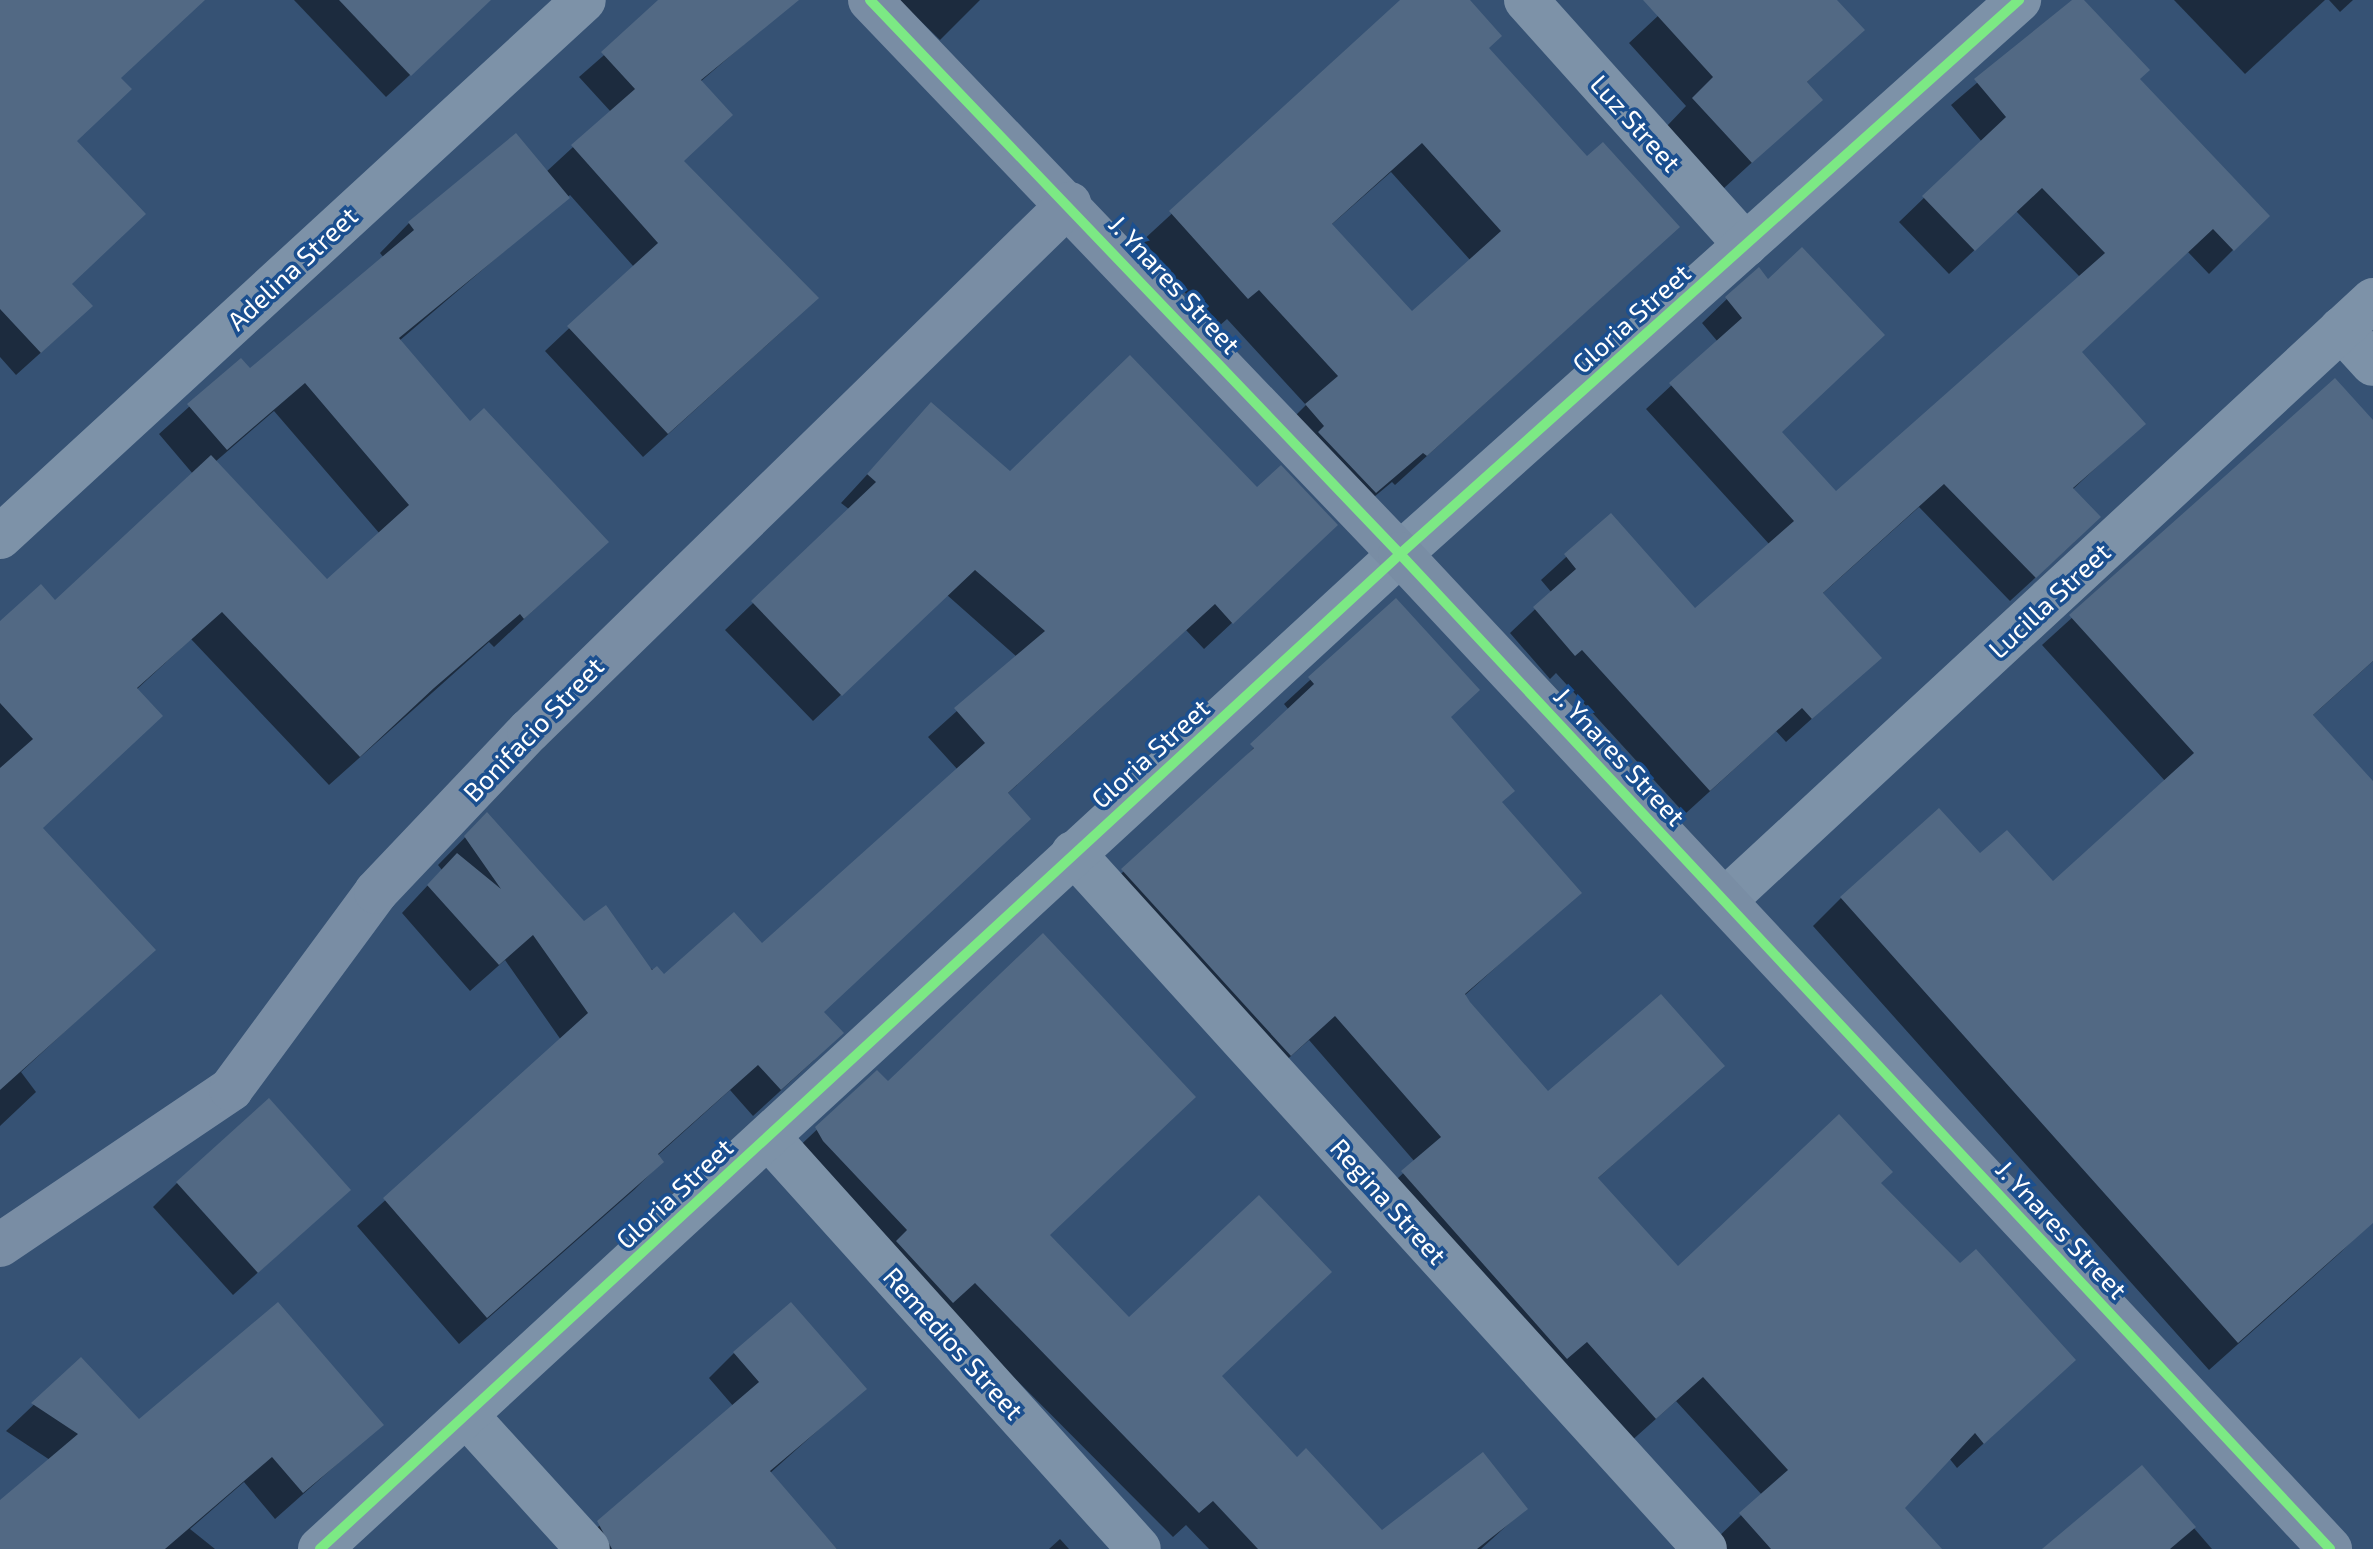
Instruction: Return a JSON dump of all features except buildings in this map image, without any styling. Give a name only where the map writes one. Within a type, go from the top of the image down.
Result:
[{"type":"street","name":"Adelina Street","points":[[0,537],[584,0]]},
{"type":"street","name":"J. Ynares Street","points":[[870,0],[1069,204],[1400,554],[2330,1549]]},
{"type":"street","name":"Luz Street","points":[[1526,0],[1746,245]]},
{"type":"street","name":"Gloria Street","points":[[320,1549],[1400,554],[2019,0]]},
{"type":"street","name":"Bonifacio Street","points":[[0,1245],[231,1089],[376,892],[507,754],[1069,204]]},
{"type":"street","name":"Lucilla Street","points":[[1725,900],[2373,300]]},
{"type":"street","points":[[2341,329],[2373,364]]},
{"type":"street","name":"Regina Street","points":[[1073,853],[1705,1549]]},
{"type":"street","name":"Remedios Street","points":[[768,1137],[1139,1549]]},
{"type":"street","points":[[466,1415],[588,1549]]},
{"type":"cycle path","points":[[870,0],[1400,554],[2330,1549]]},
{"type":"cycle path","points":[[320,1549],[1400,554],[2019,0]]}]
